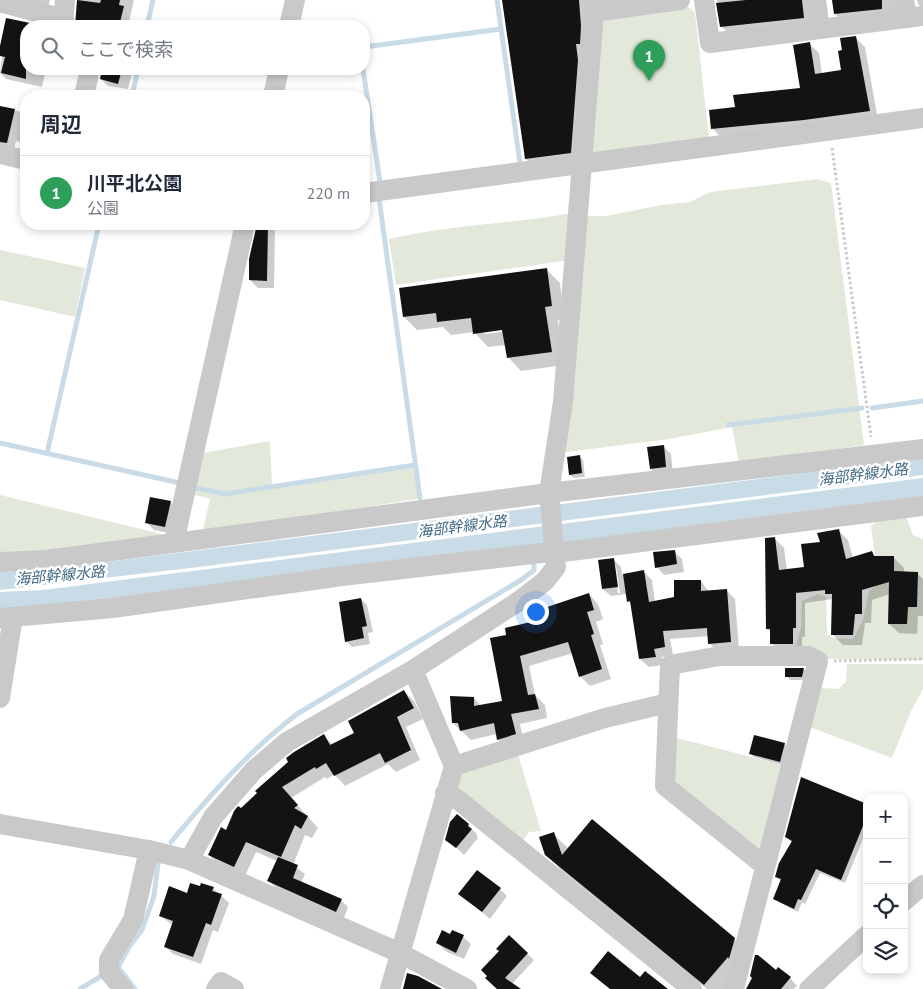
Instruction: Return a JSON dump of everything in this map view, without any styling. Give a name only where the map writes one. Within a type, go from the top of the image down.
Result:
[{"type":"street","points":[[290,20],[294,0]]},
{"type":"street","points":[[189,860],[213,817],[254,770],[287,742],[413,670],[519,601],[545,581],[556,568],[549,497],[563,402],[595,6],[680,0]]},
{"type":"street","points":[[704,0],[710,43],[820,29],[911,11]]},
{"type":"street","points":[[816,0],[820,29]]},
{"type":"street","points":[[2,6],[64,15]]},
{"type":"street","points":[[85,90],[89,75]]},
{"type":"street","points":[[274,90],[278,75]]},
{"type":"street","points":[[370,192],[923,118]]},
{"type":"street","points":[[0,154],[20,159]]},
{"type":"street","points":[[174,542],[244,230]]},
{"type":"street","points":[[0,562],[46,560],[174,542],[549,497],[923,449]]},
{"type":"street","points":[[0,698],[6,618],[113,608],[380,572],[541,553],[555,554],[923,506]]},
{"type":"street","points":[[734,989],[818,661],[808,656],[720,656],[670,665],[665,786],[765,866]]},
{"type":"street","points":[[390,989],[454,766],[413,670]]},
{"type":"street","points":[[454,766],[605,718],[668,703]]},
{"type":"street","points":[[445,793],[457,799],[692,989]]},
{"type":"street","points":[[0,824],[149,850],[189,860],[400,953],[467,989]]},
{"type":"street","points":[[123,989],[110,972],[109,960],[133,920],[149,850]]},
{"type":"street","points":[[908,898],[923,885]]},
{"type":"street","points":[[809,989],[863,939]]},
{"type":"street","points":[[216,989],[221,982],[234,989]]},
{"type":"path","points":[[829,130],[874,455]]},
{"type":"path","points":[[818,661],[923,658]]},
{"type":"shaded area","points":[[689,7],[695,13],[709,138],[590,154],[599,25],[606,18]]},
{"type":"shaded area","points":[[817,179],[831,183],[864,445],[739,463],[732,427],[669,439],[559,453],[587,216],[606,216],[662,205],[690,202],[710,192]]},
{"type":"shaded area","points":[[572,213],[570,260],[396,285],[389,239],[412,234]]},
{"type":"shaded area","points":[[0,250],[85,268],[75,317],[0,300]]},
{"type":"shaded area","points":[[270,441],[272,486],[416,463],[422,498],[202,534],[210,499],[184,492],[203,453]]},
{"type":"shaded area","points":[[0,495],[166,535],[34,553],[0,553]]},
{"type":"shaded area","points":[[906,517],[913,535],[923,539],[923,660],[821,659],[799,652],[796,645],[801,628],[802,601],[818,594],[826,597],[827,634],[834,638],[853,639],[863,620],[869,591],[879,584],[871,526],[881,519]]},
{"type":"shaded area","points":[[847,664],[923,664],[923,689],[911,711],[892,758],[807,726],[811,695],[822,688],[838,689],[846,682]]},
{"type":"shaded area","points":[[673,737],[786,766],[764,853],[673,787]]},
{"type":"shaded area","points":[[517,751],[541,831],[529,832],[522,842],[458,791],[459,769]]},
{"type":"water","name":"海部幹線水路","points":[[923,458],[923,475],[190,568],[0,590],[0,572],[60,568]]},
{"type":"water","points":[[923,478],[923,497],[342,572],[0,611],[0,592],[43,590]]},
{"type":"building","points":[[77,0],[100,3],[101,0],[120,0],[119,5],[124,6],[120,20],[75,20]]},
{"type":"building","points":[[502,0],[579,0],[581,26],[580,44],[576,44],[578,60],[571,153],[525,159]]},
{"type":"building","points":[[746,0],[802,0],[804,18],[720,27],[716,3]]},
{"type":"building","points":[[832,0],[882,0],[882,9],[834,14]]},
{"type":"building","points":[[6,18],[20,21],[20,75],[26,75],[26,79],[1,73],[5,57],[0,56],[0,46]]},
{"type":"building","points":[[856,36],[870,111],[804,120],[711,129],[709,110],[735,107],[733,95],[800,88],[793,45],[810,42],[815,74],[841,70],[838,51],[842,50],[840,38]]},
{"type":"building","points":[[101,75],[120,75],[118,84],[100,79]]},
{"type":"building","points":[[0,106],[15,109],[7,143],[0,142]]},
{"type":"building","points":[[256,230],[268,230],[267,281],[249,280],[249,259]]},
{"type":"building","points":[[547,268],[552,306],[545,307],[552,352],[507,358],[502,330],[473,334],[471,318],[437,322],[436,313],[403,317],[399,288]]},
{"type":"building","points":[[664,445],[666,467],[650,469],[647,447]]},
{"type":"building","points":[[580,455],[582,473],[569,475],[567,457]]},
{"type":"building","points":[[150,497],[171,501],[165,527],[145,523]]},
{"type":"building","points":[[839,529],[846,559],[872,551],[874,556],[894,556],[894,571],[918,572],[917,607],[908,607],[907,624],[888,624],[889,582],[862,590],[862,614],[855,614],[853,635],[831,635],[832,594],[825,594],[825,590],[796,593],[796,628],[793,628],[793,644],[770,644],[770,629],[766,629],[765,538],[775,537],[779,570],[804,567],[801,544],[820,542],[817,533]]},
{"type":"building","points":[[675,550],[677,564],[655,568],[653,552]]},
{"type":"building","points":[[614,558],[618,587],[602,589],[598,560]]},
{"type":"building","points":[[644,570],[649,602],[674,597],[674,580],[701,580],[701,591],[727,589],[731,642],[708,644],[707,628],[663,631],[665,647],[654,649],[656,657],[639,659],[630,601],[627,602],[623,574]]},
{"type":"building","points":[[589,593],[594,610],[587,612],[594,634],[591,635],[602,669],[579,677],[568,642],[520,656],[528,695],[535,694],[539,709],[511,714],[516,734],[497,740],[494,723],[460,731],[458,723],[452,723],[450,696],[474,697],[474,706],[502,701],[490,638],[506,635],[505,628],[535,621],[532,612]]},
{"type":"building","points":[[361,598],[367,626],[362,627],[364,638],[345,642],[339,602]]},
{"type":"building","points":[[785,668],[804,668],[802,677],[785,677]]},
{"type":"building","points":[[404,690],[414,708],[397,717],[411,750],[385,763],[380,753],[334,776],[326,763],[316,769],[315,767],[282,787],[298,805],[294,808],[308,816],[301,829],[295,825],[281,857],[246,842],[234,867],[208,855],[221,827],[226,830],[238,806],[241,808],[257,793],[255,791],[288,762],[286,758],[324,734],[330,745],[354,733],[348,721]]},
{"type":"building","points":[[754,735],[785,743],[780,762],[749,754]]},
{"type":"building","points":[[801,777],[863,802],[863,826],[841,880],[816,869],[801,900],[798,899],[794,909],[773,899],[781,879],[775,877],[779,863],[792,841],[785,837]]},
{"type":"building","points":[[457,814],[472,829],[456,848],[445,840],[450,822]]},
{"type":"building","points":[[592,819],[735,938],[729,959],[728,957],[704,985],[545,855],[539,837],[554,832],[562,855]]},
{"type":"building","points":[[278,857],[298,865],[293,878],[342,899],[336,912],[267,881]]},
{"type":"building","points":[[477,870],[501,888],[482,912],[458,894]]},
{"type":"building","points":[[190,883],[200,886],[201,883],[214,887],[212,891],[222,894],[211,925],[206,923],[193,957],[164,947],[173,921],[159,916],[169,886],[187,893]]},
{"type":"building","points":[[442,930],[450,934],[452,930],[464,935],[456,953],[436,943]]},
{"type":"building","points":[[509,935],[528,953],[505,978],[521,989],[497,989],[485,978],[487,976],[481,970],[499,951],[496,949]]},
{"type":"building","points":[[608,951],[640,977],[645,971],[668,989],[610,989],[590,973]]},
{"type":"building","points":[[755,955],[758,955],[776,970],[778,967],[791,977],[781,989],[746,989],[752,978],[750,976]]},
{"type":"building","points":[[407,973],[418,976],[442,989],[403,989]]},
{"type":"waterway","points":[[148,20],[153,0]]},
{"type":"waterway","points":[[497,0],[520,163]]},
{"type":"waterway","points":[[370,46],[501,29]]},
{"type":"waterway","points":[[133,90],[137,75]]},
{"type":"waterway","points":[[364,75],[366,90]]},
{"type":"waterway","points":[[370,116],[380,182]]},
{"type":"waterway","points":[[379,198],[420,498]]},
{"type":"waterway","points":[[47,453],[98,230]]},
{"type":"waterway","points":[[872,408],[923,401]]},
{"type":"waterway","points":[[728,425],[862,408]]},
{"type":"waterway","points":[[0,443],[180,483]]},
{"type":"waterway","points":[[191,487],[225,494],[415,465]]},
{"type":"waterway","points":[[171,842],[231,774],[279,728],[297,714],[521,580],[534,570],[534,564]]},
{"type":"waterway","points":[[135,989],[118,967],[129,947],[142,930],[154,896],[158,863]]},
{"type":"waterway","points":[[80,989],[103,975]]},
{"type":"place","name":"川平北公園","points":[[649,81]]}]
